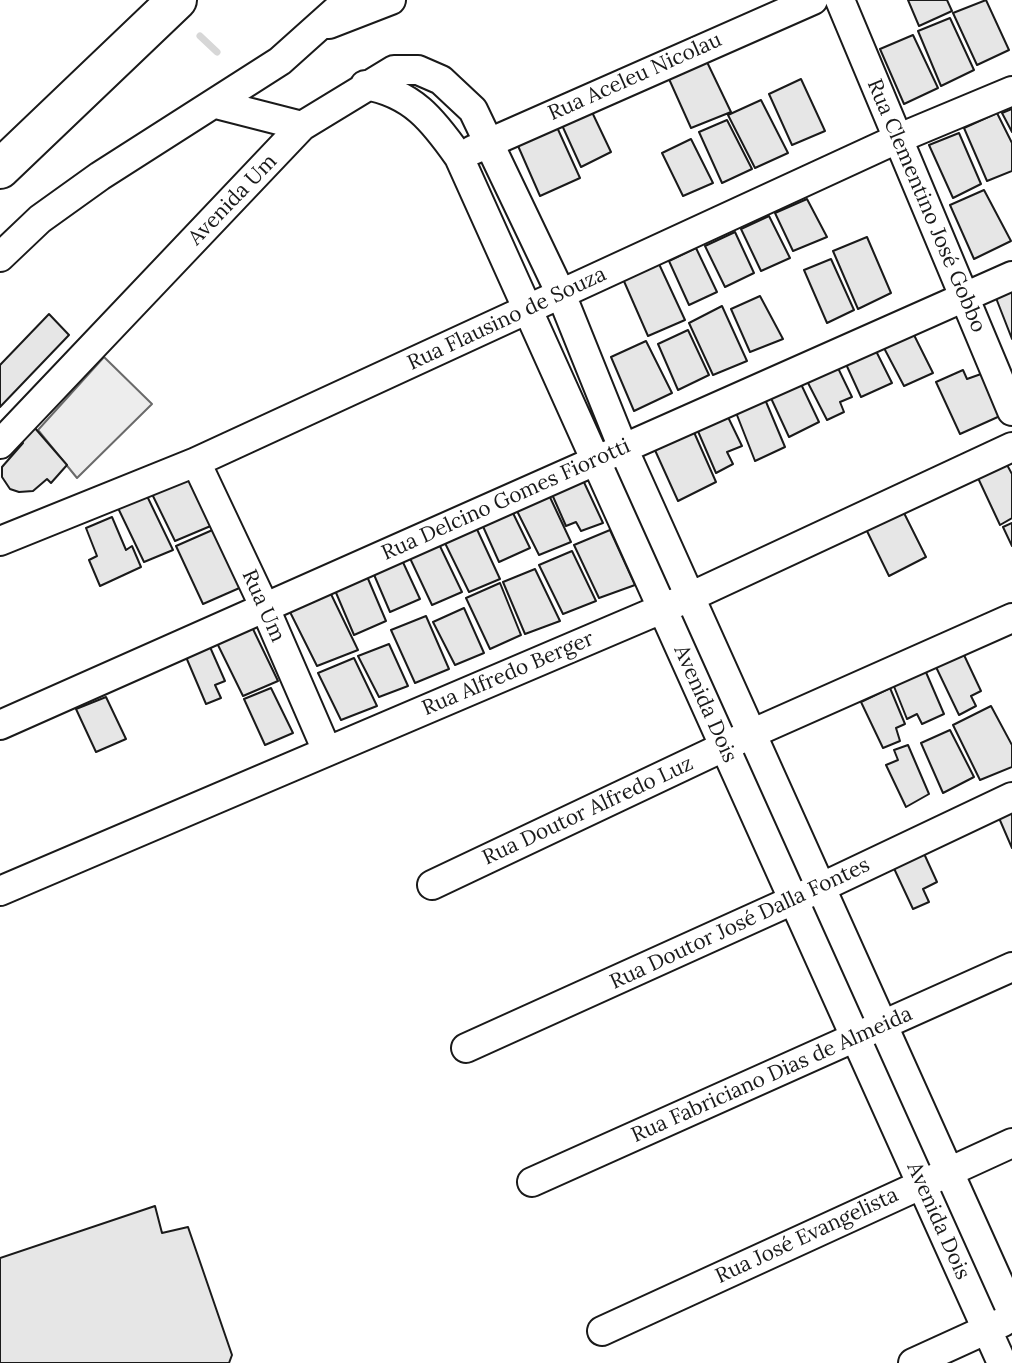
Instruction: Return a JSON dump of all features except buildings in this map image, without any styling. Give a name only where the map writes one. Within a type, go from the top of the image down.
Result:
[{"type":"highway","points":[[132,40],[160,0]]},
{"type":"highway","points":[[0,169],[132,40],[177,0]]},
{"type":"street","points":[[0,257],[40,219],[90,184],[280,61],[348,0]]},
{"type":"street","points":[[316,29],[391,0]]},
{"type":"street","name":"Rua Aceleu Nicolau","points":[[459,157],[813,0]]},
{"type":"street","name":"Rua Clementino José Gobbo","points":[[840,0],[1012,411]]},
{"type":"street","name":"Avenida Um","points":[[0,444],[302,127],[365,85],[394,69],[418,70],[441,80],[473,110],[489,142]]},
{"type":"street","name":"Avenida Dois","points":[[365,85],[389,89],[412,103],[435,123],[459,157],[530,309],[921,1184],[999,1324],[1002,1363]]},
{"type":"street","name":"Rua Flausino de Souza","points":[[0,541],[196,462],[897,139],[1012,92]]},
{"type":"street","points":[[216,104],[302,127]]},
{"type":"street","name":"Avenida Dois","points":[[489,142],[561,294],[624,448],[1012,1312]]},
{"type":"street","name":"Rua Delcino Gomes Fiorotti","points":[[0,725],[1012,276]]},
{"type":"street","name":"Rua Alfredo Berger","points":[[0,891],[692,596],[1012,447]]},
{"type":"street","name":"Rua Um","points":[[196,462],[265,607],[327,751]]},
{"type":"street","name":"Rua Doutor Alfredo Luz","points":[[432,885],[753,733],[1012,618]]},
{"type":"street","name":"Rua Doutor José Dalla Fontes","points":[[466,1048],[822,887],[1012,797]]},
{"type":"street","name":"Rua Fabriciano Dias de Almeida","points":[[532,1182],[1012,967]]},
{"type":"street","name":"Rua José Evangelista","points":[[602,1331],[1012,1143]]},
{"type":"street","points":[[913,1363],[999,1324]]},
{"type":"shaded area","points":[[104,357],[152,404],[77,478],[38,430]]},
{"type":"waterway","points":[[200,36],[217,52]]}]
